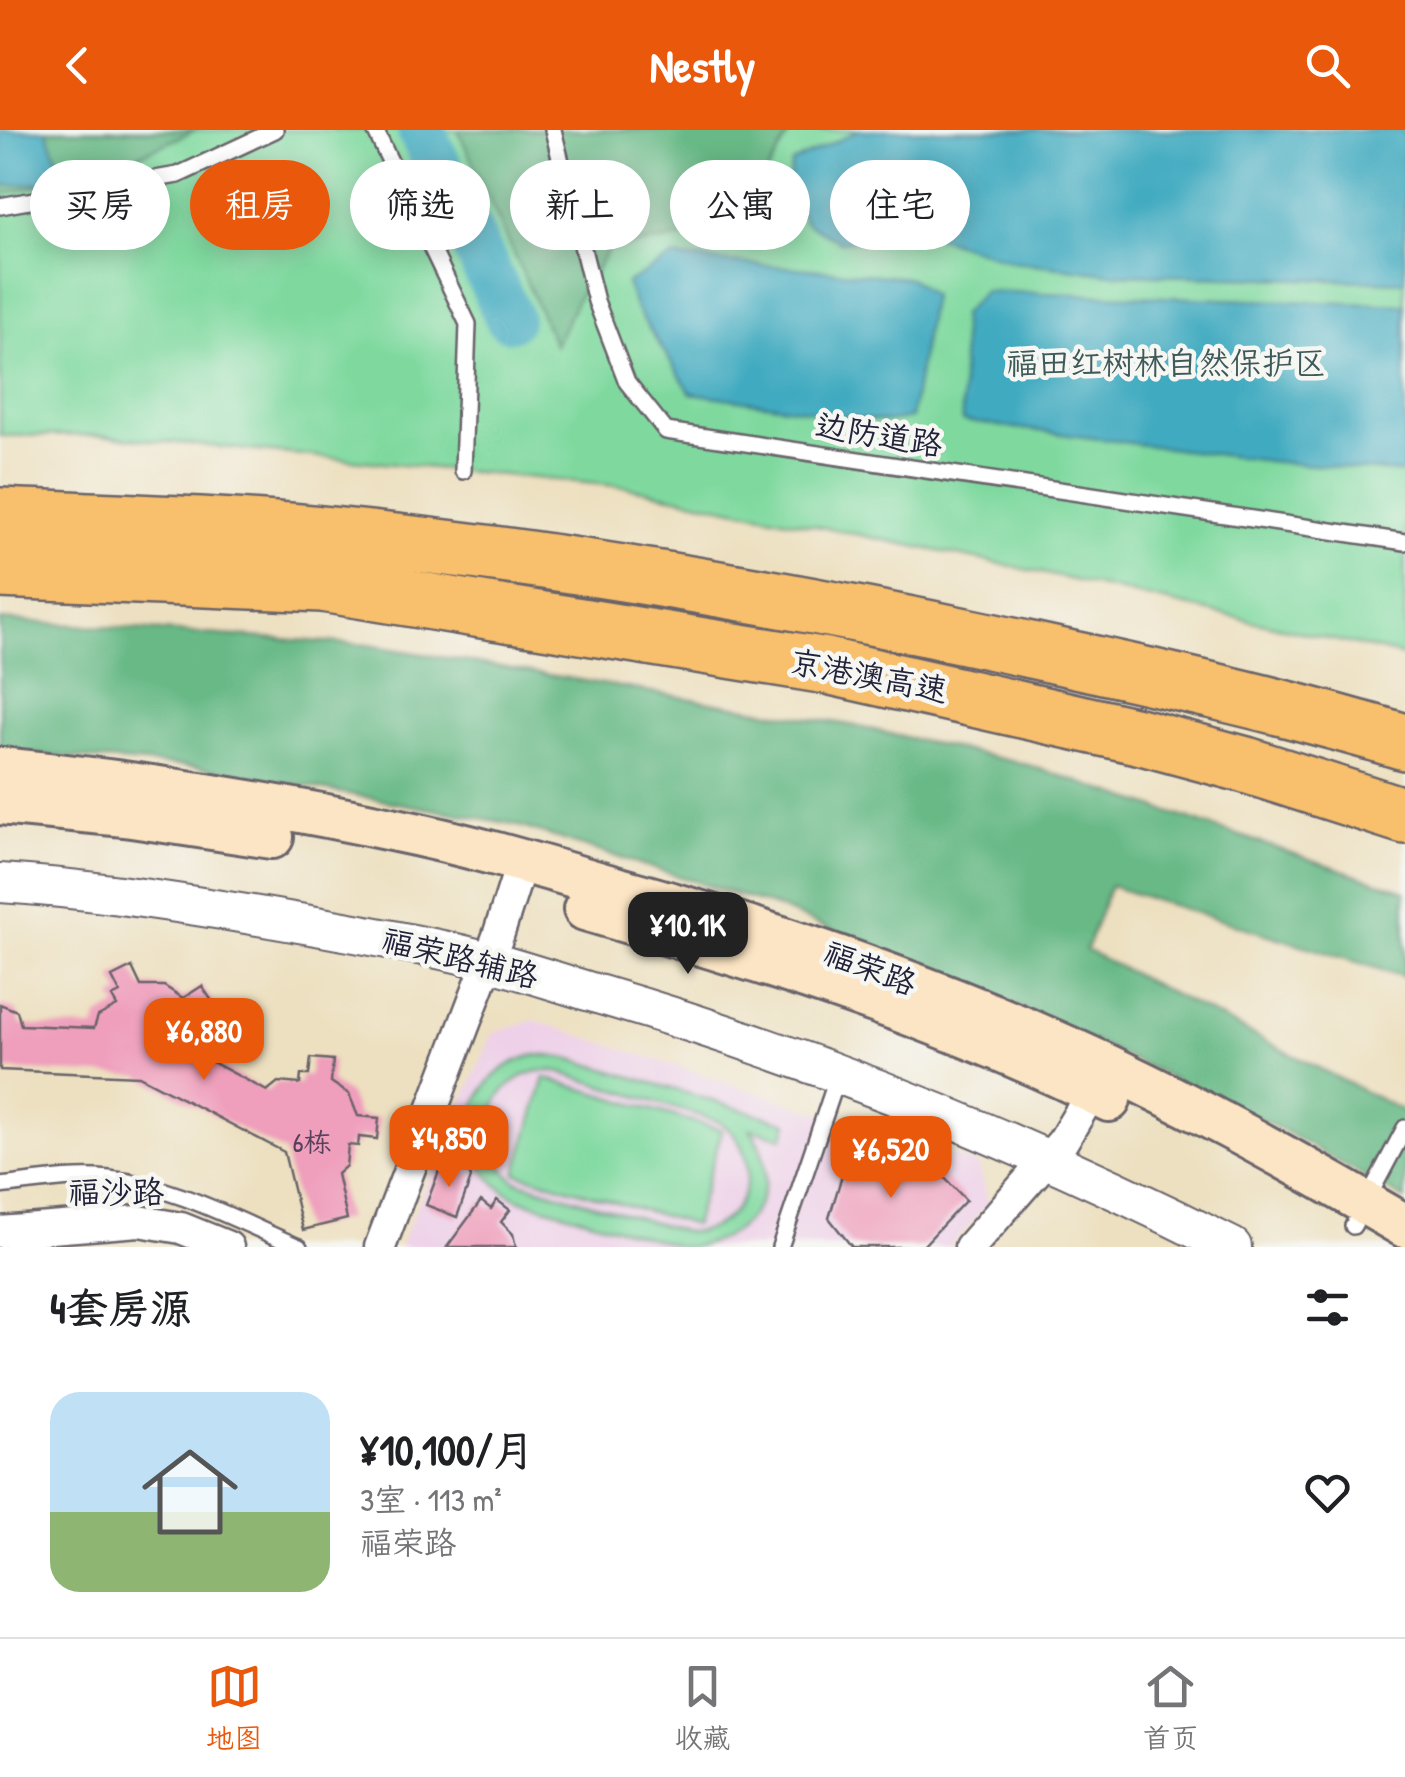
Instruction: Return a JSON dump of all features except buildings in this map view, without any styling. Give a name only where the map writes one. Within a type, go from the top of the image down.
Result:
[{"type":"highway","points":[[0,516],[229,552],[327,559]]},
{"type":"highway","points":[[0,570],[229,552]]},
{"type":"highway","name":"京港澳高速","points":[[327,559],[490,553],[860,614],[1296,709],[1405,742]]},
{"type":"highway","name":"京港澳高速","points":[[327,559],[1029,709],[1246,765],[1405,816]]},
{"type":"highway","points":[[1296,709],[1405,732]]},
{"type":"highway","points":[[1246,765],[1405,827]]},
{"type":"main road","name":"福荣路","points":[[0,769],[210,796],[398,830],[518,875]]},
{"type":"main road","name":"福荣路","points":[[0,803],[125,814],[229,829],[668,902],[848,958],[1015,1024],[1100,1079],[1275,1152],[1369,1225],[1405,1226]]},
{"type":"street","points":[[380,1247],[518,875]]},
{"type":"street","name":"福荣路辅路","points":[[0,882],[212,909],[488,961],[722,1031],[839,1072],[1048,1158],[1232,1247]]},
{"type":"street","points":[[970,1247],[1075,1124],[1100,1079]]},
{"type":"street","name":"福沙路","points":[[0,1232],[139,1222],[181,1228],[228,1247]]},
{"type":"lane","points":[[0,206],[178,174],[275,130]]},
{"type":"lane","points":[[374,130],[468,324],[463,471]]},
{"type":"lane","name":"边防道路","points":[[554,130],[596,301],[627,382],[666,430],[1405,542]]},
{"type":"lane","points":[[780,1247],[839,1072]]},
{"type":"lane","points":[[1369,1225],[1405,1128]]},
{"type":"lane","points":[[0,1186],[89,1178],[152,1188],[299,1247]]},
{"type":"shaded area","points":[[533,1020],[978,1164],[989,1203],[949,1247],[399,1247],[493,1033]]},
{"type":"green space","name":"福田红树林自然保护区","points":[[0,130],[1405,130],[1405,656],[1015,567],[627,487],[97,435],[0,436]]},
{"type":"green space","points":[[46,130],[196,130],[128,160],[58,160]]},
{"type":"green space","points":[[458,130],[791,130],[774,160],[670,160],[670,240],[650,243],[650,160],[510,160],[510,245],[490,201],[490,160],[472,160]]},
{"type":"green space","points":[[30,184],[30,188],[0,195],[0,186]]},
{"type":"green space","points":[[512,250],[608,250],[577,299],[555,345]]},
{"type":"green space","points":[[0,620],[368,645],[856,726],[1028,765],[1405,891],[1405,977],[1110,886],[1086,950],[1405,1112],[1405,1200],[1284,1131],[1029,1011],[773,906],[513,824],[199,767],[0,752]]},
{"type":"green space","points":[[537,1055],[568,1058],[788,1123],[783,1138],[751,1129],[762,1151],[765,1172],[763,1192],[755,1210],[725,1237],[681,1247],[524,1201],[499,1187],[483,1168],[474,1146],[472,1123],[478,1100],[491,1080],[510,1064]],"holes":[[[538,1071],[555,1071],[720,1122],[744,1154],[747,1173],[737,1207],[724,1221],[706,1230],[685,1232],[516,1181],[502,1168],[494,1152],[490,1135],[496,1103],[520,1078]]]},
{"type":"green space","points":[[545,1078],[722,1130],[694,1225],[516,1173]]},
{"type":"water","points":[[0,130],[46,130],[58,160],[30,160],[30,184],[0,186]]},
{"type":"water","points":[[859,130],[1405,130],[1405,282],[1113,274],[1012,261],[970,247],[970,160],[830,160],[830,236],[810,225],[810,160],[798,160]]},
{"type":"water","points":[[673,257],[910,278],[932,295],[911,418],[887,422],[691,393],[635,307],[627,283]]},
{"type":"water","points":[[984,291],[1405,305],[1405,473],[1266,461],[962,421],[962,314]]},
{"type":"waterway","points":[[421,130],[509,318]]}]
